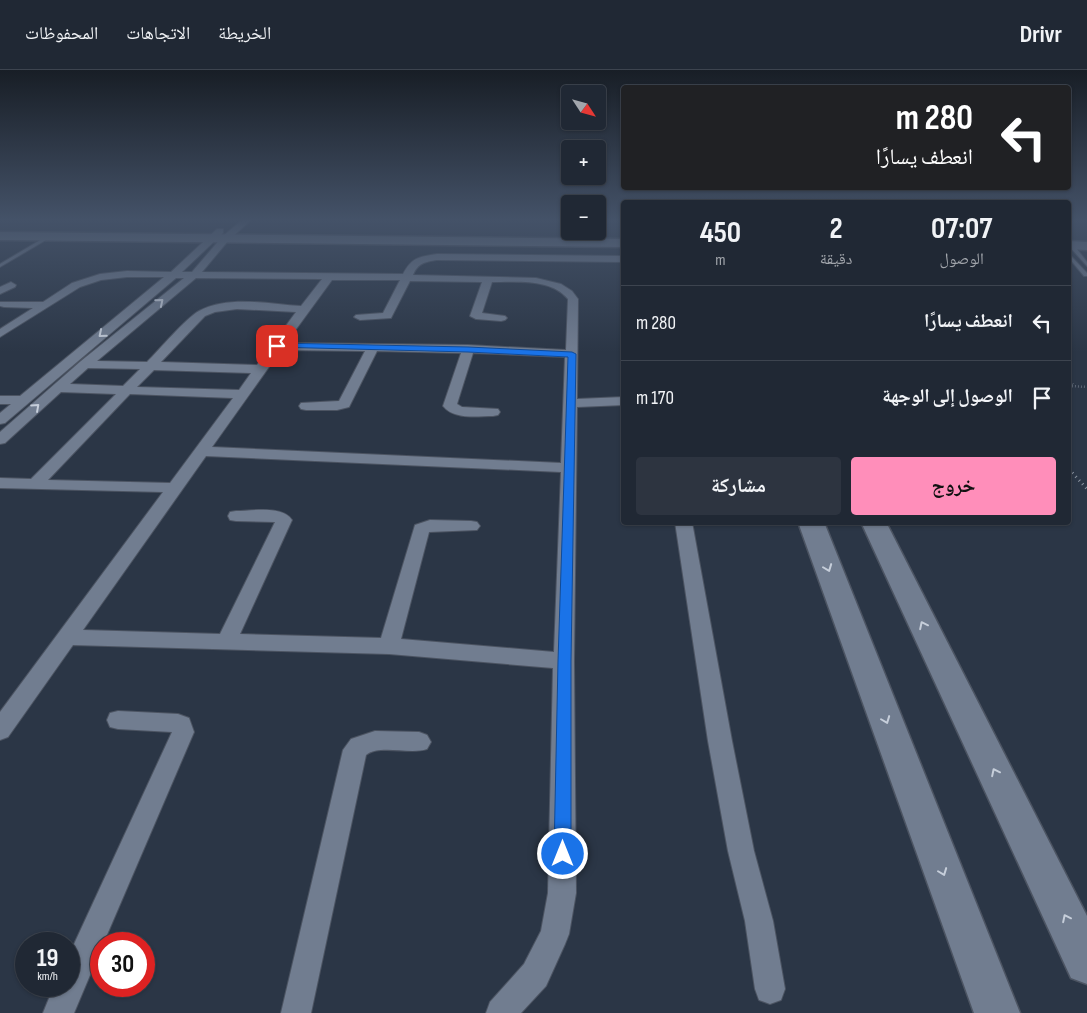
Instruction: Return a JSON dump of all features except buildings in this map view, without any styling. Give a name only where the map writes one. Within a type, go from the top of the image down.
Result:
[{"type":"street","points":[[0,420],[186,264]]},
{"type":"street","points":[[0,440],[85,364],[194,274],[201,264]]},
{"type":"street","points":[[360,317],[387,316],[413,264]]},
{"type":"street","points":[[0,334],[76,285],[100,277],[127,274],[537,281],[552,284],[566,291],[573,299],[564,661],[562,893],[555,934],[535,975],[502,1013]]},
{"type":"street","points":[[0,730],[69,637],[260,369],[329,277]]},
{"type":"street","points":[[488,279],[476,316],[500,318]]},
{"type":"street","points":[[0,291],[11,285]]},
{"type":"street","points":[[1,302],[44,304]]},
{"type":"street","points":[[36,483],[206,311],[228,306],[304,309]]},
{"type":"street","points":[[277,346],[468,349],[572,354]]},
{"type":"street","points":[[306,406],[337,406],[344,404],[373,348]]},
{"type":"street","points":[[468,349],[450,406],[459,411],[493,412]]},
{"type":"street","points":[[85,364],[260,369]]},
{"type":"street","points":[[58,388],[242,394]]},
{"type":"street","points":[[0,400],[24,400]]},
{"type":"street","points":[[571,403],[621,401]]},
{"type":"street","points":[[201,451],[569,468]]},
{"type":"street","points":[[0,483],[174,488]]},
{"type":"street","points":[[227,642],[284,520],[277,516],[236,516]]},
{"type":"street","points":[[389,646],[421,529],[430,525],[471,526]]},
{"type":"street","points":[[684,525],[720,742],[741,851],[759,920],[770,989]]},
{"type":"street","points":[[812,525],[997,1013]]},
{"type":"street","points":[[874,525],[1087,962]]},
{"type":"street","points":[[69,637],[389,646],[564,661]]},
{"type":"street","points":[[58,1013],[183,732],[181,725],[178,723],[118,720]]},
{"type":"street","points":[[296,1013],[354,750],[360,744],[368,742],[420,742]]},
{"type":"lane","points":[[1079,264],[1086,277]]},
{"type":"path","points":[[1071,382],[1073,386],[1087,388]]},
{"type":"path","points":[[1071,471],[1087,489]]},
{"type":"route","points":[[277,346],[468,349],[572,354],[564,661],[563,854]]}]
